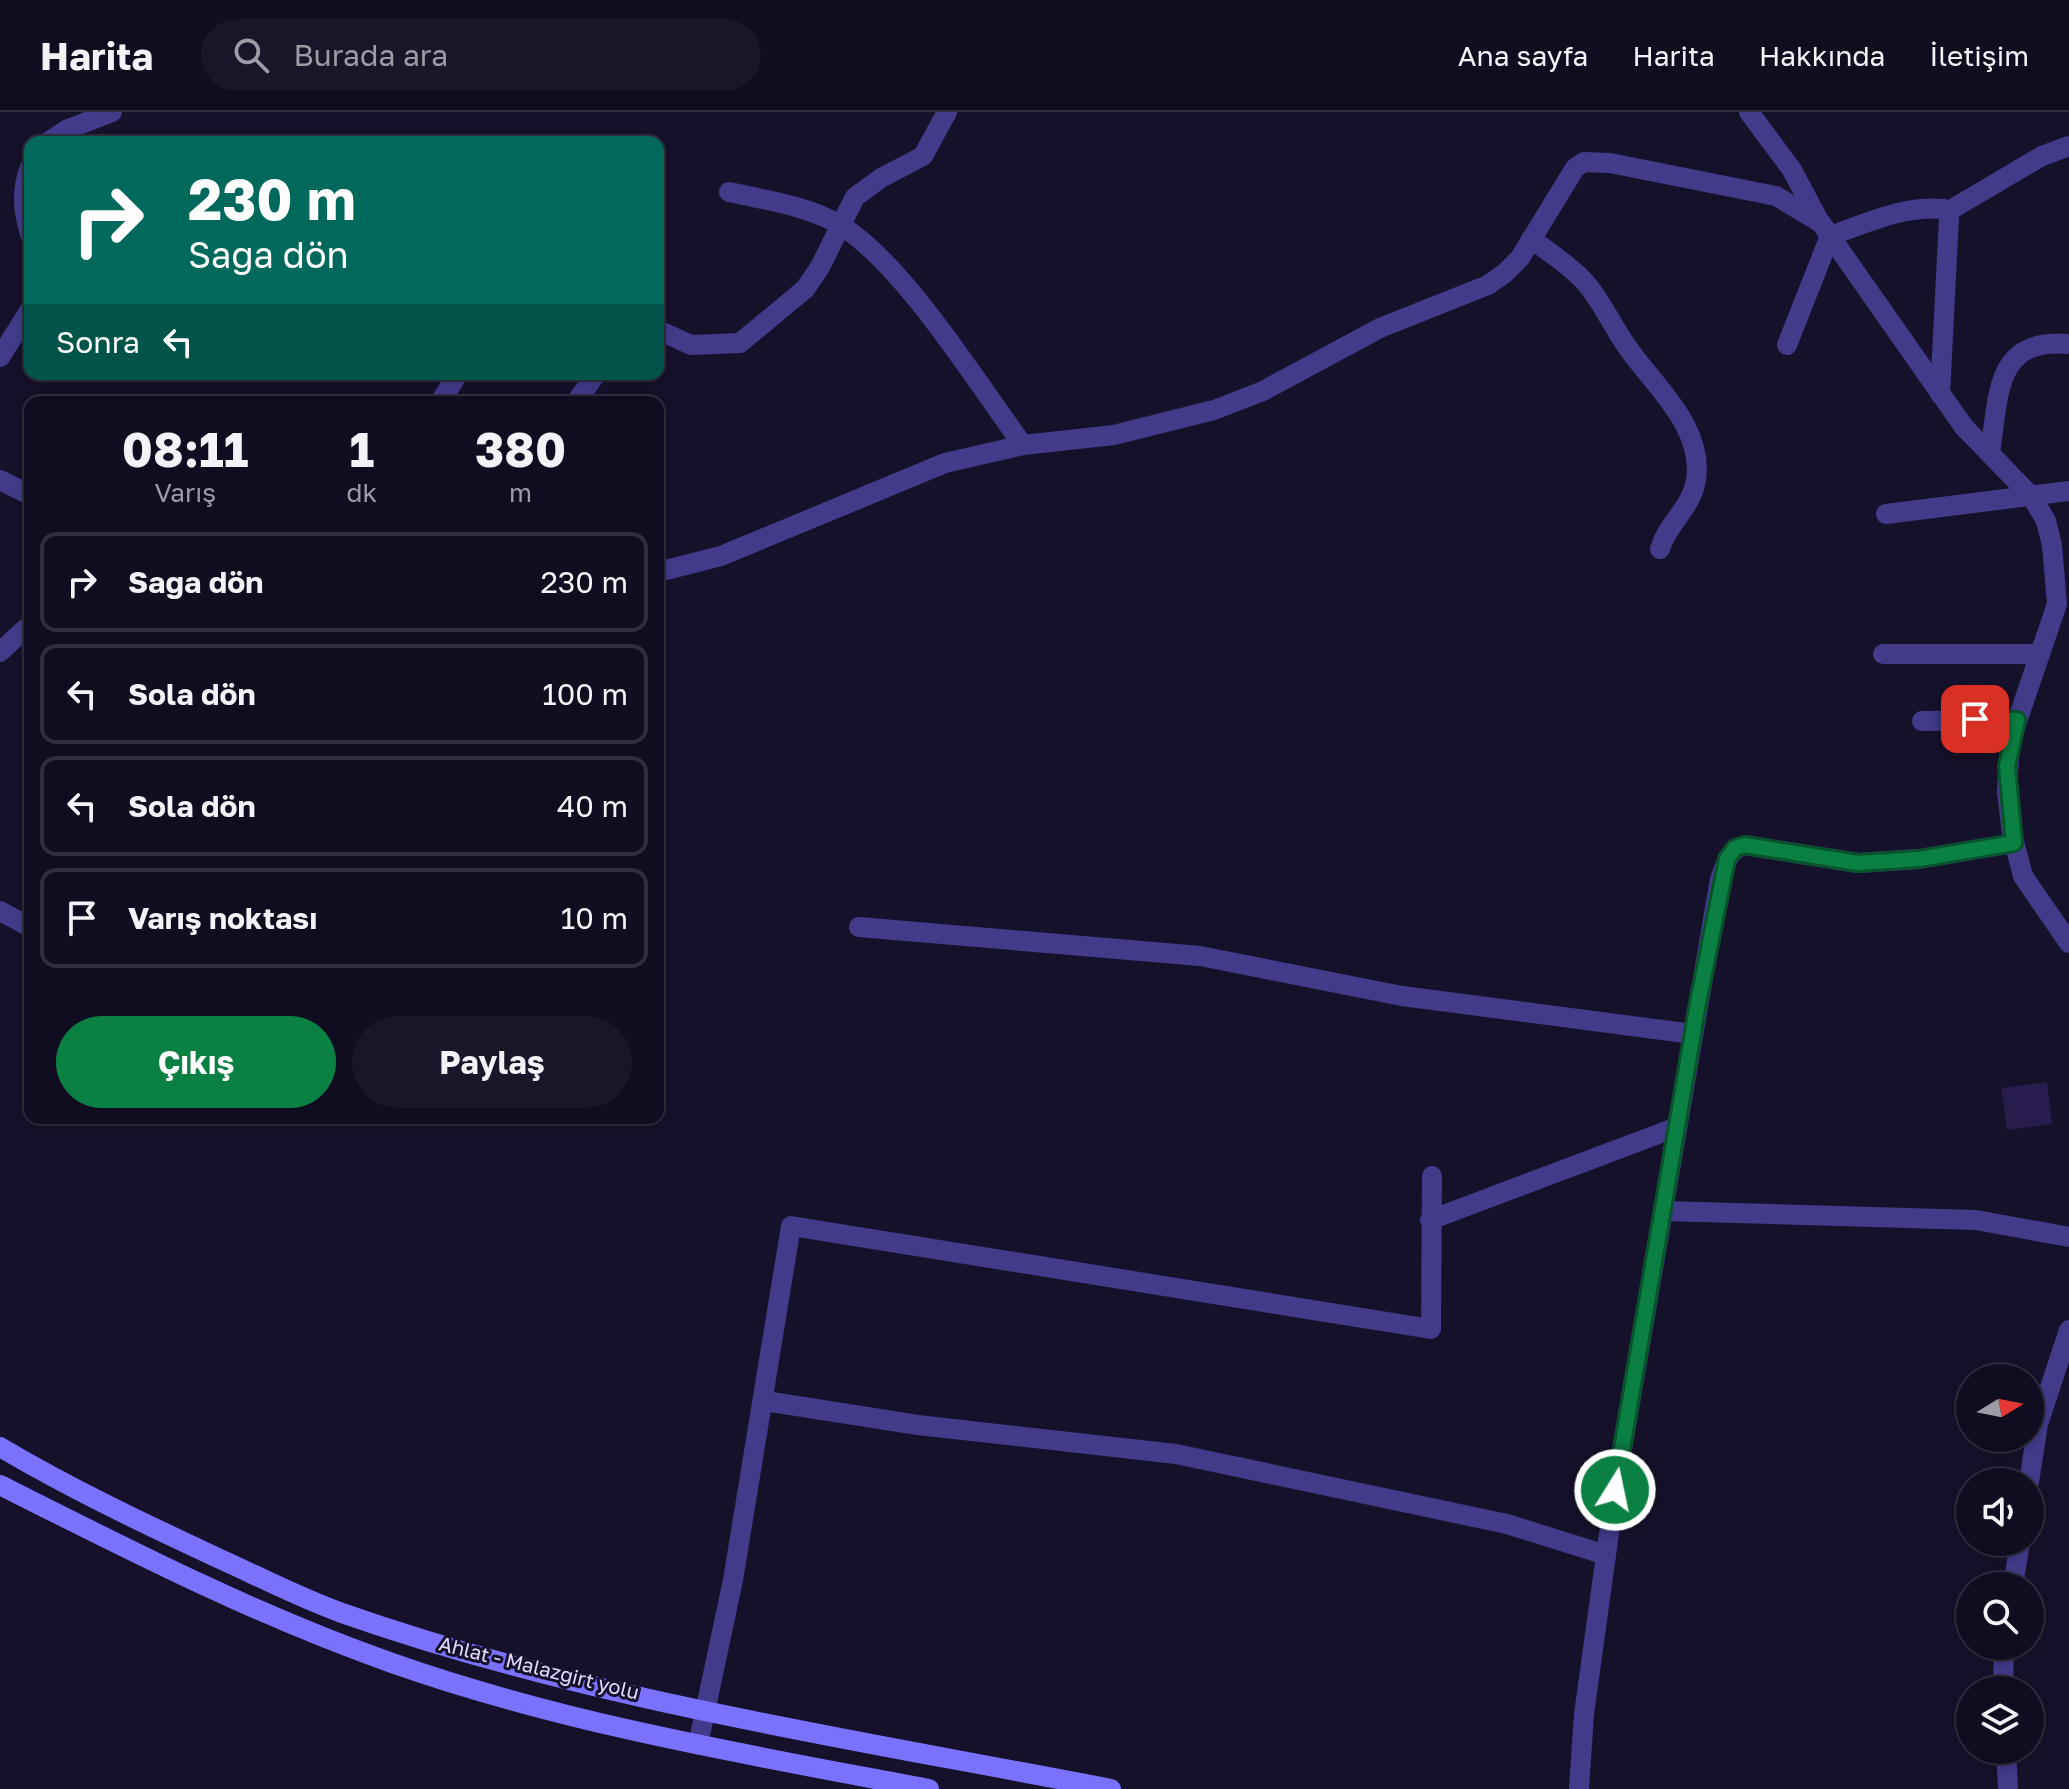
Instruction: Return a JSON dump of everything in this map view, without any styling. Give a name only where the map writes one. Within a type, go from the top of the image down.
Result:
[{"type":"main road","name":"Ahlat - Malazgirt yolu","points":[[0,1447],[123,1515],[339,1612],[562,1678],[1111,1789]]},
{"type":"main road","name":"Ahlat - Malazgirt yolu","points":[[0,1485],[224,1597],[393,1664],[528,1703],[698,1745],[929,1789]]},
{"type":"street","points":[[57,136],[112,112]]},
{"type":"street","points":[[664,333],[691,345],[740,343],[805,289],[820,267],[855,197],[930,148],[947,112]]},
{"type":"street","points":[[1749,112],[1792,170],[1825,229],[1940,394],[1964,427],[2032,497],[2046,521],[2061,609],[2040,654],[2017,720],[2007,766],[2014,843],[2023,876],[2069,943]]},
{"type":"street","points":[[664,570],[721,556],[945,463],[1023,445],[1114,435],[1214,410],[1254,395],[1380,328],[1488,285],[1520,258],[1575,168],[1595,161],[1776,196],[1825,229],[1925,207],[1947,212],[2042,156],[2069,146]]},
{"type":"street","points":[[24,185],[24,209]]},
{"type":"street","points":[[729,192],[811,213],[840,225],[878,256],[910,293],[1023,445]]},
{"type":"street","points":[[1940,394],[1947,212]]},
{"type":"street","points":[[1787,345],[1825,229]]},
{"type":"street","points":[[1531,239],[1584,281],[1600,301],[1628,348],[1676,412],[1694,444],[1696,479],[1692,498],[1664,534],[1660,549]]},
{"type":"street","points":[[0,357],[24,319]]},
{"type":"street","points":[[1990,453],[2002,383],[2016,356],[2043,342],[2069,344]]},
{"type":"street","points":[[0,480],[24,492]]},
{"type":"street","points":[[1886,514],[2069,491]]},
{"type":"street","points":[[0,652],[24,630]]},
{"type":"street","points":[[1883,654],[2040,654]]},
{"type":"street","points":[[1922,721],[2017,720]]},
{"type":"street","points":[[1579,1789],[1584,1714],[1606,1555],[1720,879],[1735,848],[1758,845],[1858,863],[1919,859],[2014,843]]},
{"type":"street","points":[[0,911],[24,924]]},
{"type":"street","points":[[859,927],[1200,956],[1402,996],[1693,1034]]},
{"type":"street","points":[[1430,1220],[1677,1127]]},
{"type":"street","points":[[698,1745],[733,1580],[765,1401],[791,1226],[1431,1329],[1432,1176]]},
{"type":"street","points":[[1663,1211],[1976,1220],[2069,1237]]},
{"type":"street","points":[[2031,1468],[2038,1424],[2069,1330]]},
{"type":"street","points":[[765,1401],[918,1425],[1137,1448],[1203,1459],[1507,1524],[1606,1555]]},
{"type":"street","points":[[2007,1764],[2008,1789]]},
{"type":"building","points":[[2047,1082],[2052,1124],[2007,1130],[2001,1088]]},
{"type":"route","points":[[1615,1490],[1720,879],[1727,859],[1735,848],[1745,845],[1858,863],[1919,859],[2014,843],[2007,766],[2017,720],[1975,719]]}]
